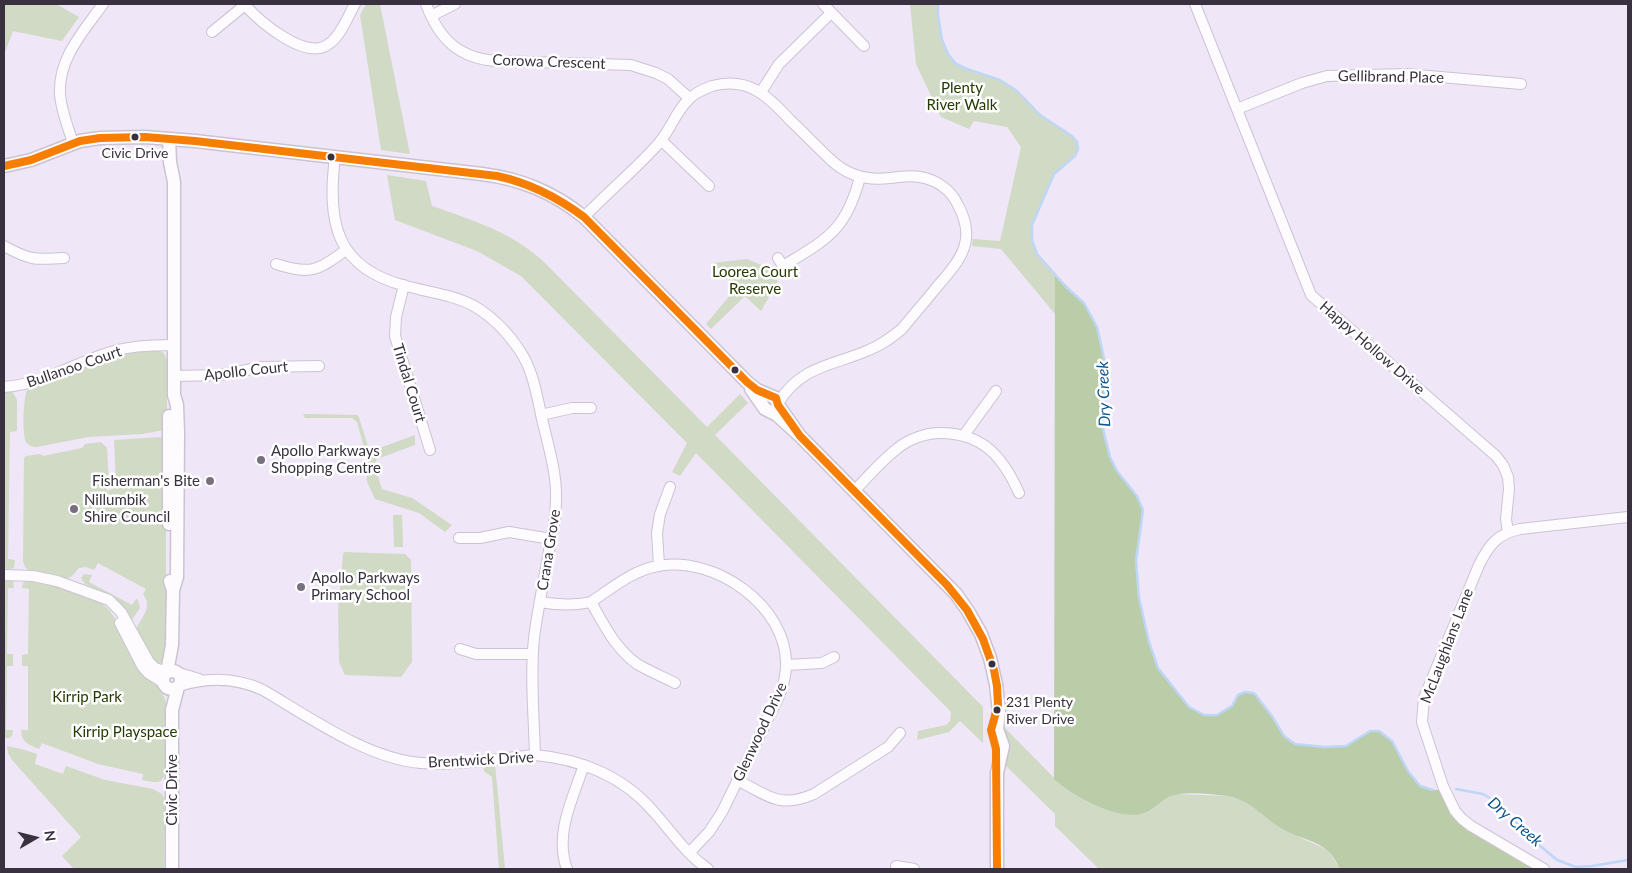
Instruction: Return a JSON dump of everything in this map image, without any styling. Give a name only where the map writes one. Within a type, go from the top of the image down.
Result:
[{"type":"street","points":[[73,143],[61,100],[60,87],[63,67],[68,55],[103,4]]},
{"type":"street","points":[[212,32],[245,4],[262,22],[279,34],[297,43],[315,48],[325,47],[332,41],[354,4]]},
{"type":"street","name":"Corowa Crescent","points":[[426,4],[438,31],[463,52],[478,58],[498,61],[630,65],[668,79],[689,98]]},
{"type":"street","points":[[431,16],[455,4]]},
{"type":"street","points":[[823,4],[864,46]]},
{"type":"street","name":"Happy Hollow Drive","points":[[1195,4],[1311,295],[1496,456],[1508,477],[1509,489],[1506,519],[1508,532]]},
{"type":"street","points":[[761,92],[779,64],[831,12]]},
{"type":"street","name":"Gellibrand Place","points":[[1237,109],[1302,83],[1327,76],[1406,74],[1521,84]]},
{"type":"street","points":[[584,217],[661,140],[689,98],[708,88],[727,84],[746,86],[761,92],[836,165],[860,177],[880,179],[911,176],[929,179],[948,190],[956,199],[966,228],[966,246],[958,263],[902,329],[893,336],[868,350],[819,367],[793,385],[772,403]]},
{"type":"street","points":[[4,166],[31,160],[73,143],[100,138],[174,139],[509,178],[532,185],[551,194],[584,217],[747,382],[772,403],[800,436],[947,585],[968,611],[981,634],[990,658],[996,684],[999,712],[997,729],[1003,746],[997,772],[997,869]]},
{"type":"street","name":"Civic Drive","points":[[172,869],[172,710],[170,676],[173,590],[177,576],[178,484],[178,412],[174,395],[174,182],[177,165],[174,139]]},
{"type":"street","points":[[661,140],[709,186]]},
{"type":"street","name":"Crana Grove","points":[[335,158],[332,185],[333,215],[346,250],[364,268],[384,279],[474,306],[500,326],[521,353],[529,369],[553,469],[557,499],[533,654],[535,756]]},
{"type":"street","points":[[783,266],[823,241],[834,230],[850,209],[860,177]]},
{"type":"street","points":[[4,246],[29,259],[64,258]]},
{"type":"street","points":[[276,264],[294,270],[308,271],[322,266],[346,250]]},
{"type":"street","name":"Tindal Court","points":[[404,285],[396,317],[395,336],[430,450]]},
{"type":"street","name":"Bullanoo Court","points":[[4,387],[20,386],[44,380],[88,360],[118,350],[133,347],[174,345]]},
{"type":"street","name":"Apollo Court","points":[[174,376],[221,375],[262,367],[319,366]]},
{"type":"street","points":[[964,435],[996,391]]},
{"type":"street","points":[[541,415],[572,408],[591,408]]},
{"type":"street","points":[[854,491],[898,447],[910,440],[934,433],[964,435],[978,440],[998,458],[1011,476],[1019,493]]},
{"type":"street","points":[[659,565],[656,533],[660,514],[670,487]]},
{"type":"street","points":[[1508,532],[1534,527],[1628,517]]},
{"type":"street","points":[[459,538],[480,538],[509,532],[551,539]]},
{"type":"street","name":"McLaughlans Lane","points":[[1508,532],[1497,539],[1484,555],[1479,565],[1428,686],[1423,706],[1422,722],[1443,786],[1450,802],[1462,819],[1544,869]]},
{"type":"street","name":"Glenwood Drive","points":[[540,602],[573,605],[591,602],[627,578],[647,569],[659,565],[694,566],[727,578],[748,593],[768,614],[776,627],[782,641],[786,665],[785,680],[779,696],[722,812],[713,826],[688,853]]},
{"type":"street","name":"Brentwick Drive","points":[[4,575],[40,577],[93,593],[106,603],[113,612],[144,669],[170,676],[202,680],[236,681],[257,687],[360,745],[382,755],[408,762],[421,763],[452,763],[535,756],[549,757],[584,765],[606,774],[622,782],[638,795],[688,853],[708,869]]},
{"type":"street","points":[[591,602],[607,632],[626,655],[637,664],[675,683]]},
{"type":"street","points":[[460,649],[476,654],[533,654]]},
{"type":"street","points":[[786,665],[822,663],[834,657]]},
{"type":"street","points":[[170,676],[170,689],[178,687]]},
{"type":"street","name":"Brentwick Drive","points":[[178,687],[202,680]]},
{"type":"street","name":"Civic Drive","points":[[172,710],[178,687]]},
{"type":"street","points":[[737,780],[779,801],[791,802],[802,799],[814,794],[888,748],[900,733]]},
{"type":"street","points":[[567,869],[562,849],[563,830],[584,765]]},
{"type":"street","points":[[896,866],[914,869]]},
{"type":"green space","points":[[4,4],[56,4],[79,17],[62,41],[13,31],[4,55]]},
{"type":"green space","points":[[366,4],[380,4],[410,154],[381,150],[360,15]]},
{"type":"green space","name":"Plenty River Walk","points":[[910,4],[938,4],[942,40],[948,54],[956,63],[967,69],[1000,80],[1017,91],[1040,115],[1072,135],[1077,142],[1078,149],[1075,156],[1054,174],[1032,225],[1032,240],[1037,254],[1055,274],[1055,314],[1001,249],[972,246],[973,239],[1000,241],[1021,147],[1007,127],[974,121],[969,129],[941,117],[916,64]]},
{"type":"green space","points":[[387,175],[426,181],[432,206],[491,228],[532,252],[707,427],[740,394],[748,403],[715,435],[983,707],[983,743],[960,721],[949,732],[917,740],[918,731],[946,725],[950,721],[951,712],[696,453],[680,476],[672,472],[687,443],[521,276],[477,251],[395,220]]},
{"type":"green space","name":"Loorea Court Reserve","points":[[747,259],[768,268],[771,276],[778,281],[761,311],[745,296],[711,329],[706,324],[737,287],[713,263]]},
{"type":"green space","points":[[1055,274],[1084,303],[1097,327],[1105,363],[1103,429],[1110,457],[1117,471],[1137,496],[1143,510],[1136,561],[1139,598],[1149,642],[1158,667],[1189,706],[1204,715],[1217,715],[1232,706],[1238,695],[1245,692],[1254,693],[1272,716],[1284,736],[1295,744],[1325,747],[1346,746],[1370,731],[1379,731],[1391,740],[1397,748],[1414,780],[1430,789],[1441,790],[1448,807],[1539,869],[1340,869],[1335,859],[1323,847],[1278,827],[1251,806],[1236,798],[1205,794],[1179,794],[1167,798],[1144,813],[1134,815],[1122,814],[1084,800],[1054,779]]},
{"type":"green space","points":[[157,350],[164,353],[167,360],[167,422],[164,430],[143,434],[88,437],[37,447],[31,446],[26,442],[24,415],[28,389],[47,383],[100,360]]},
{"type":"green space","points":[[4,392],[13,392],[17,400],[17,431],[10,432],[8,559],[15,560],[14,568],[4,570]]},
{"type":"green space","points":[[303,414],[358,415],[368,446],[374,450],[415,435],[415,445],[377,459],[374,465],[382,489],[412,498],[452,525],[445,532],[419,513],[375,499],[367,482],[366,454],[357,422],[352,418],[305,418]]},
{"type":"green space","points":[[161,437],[166,446],[166,654],[163,663],[154,663],[136,629],[147,608],[146,599],[143,594],[146,589],[98,563],[94,570],[86,567],[79,568],[67,579],[30,571],[25,567],[23,561],[24,458],[26,456],[40,454],[43,456],[82,448],[85,444],[101,442],[107,448],[109,483],[105,487],[108,491],[121,487],[121,483],[116,482],[114,440]]},
{"type":"green space","points":[[393,515],[402,515],[403,547],[394,547]]},
{"type":"green space","points":[[344,552],[405,554],[411,560],[412,662],[401,677],[345,675],[339,662],[338,610]]},
{"type":"green space","points":[[84,574],[92,575],[89,582],[132,605],[136,599],[138,600],[140,608],[131,621],[101,592],[85,584],[81,578]]},
{"type":"green space","points":[[4,578],[13,581],[14,588],[8,588],[7,654],[13,654],[13,666],[7,666],[6,730],[13,730],[12,736],[9,738],[4,738]]},
{"type":"green space","name":"Kirrip Park","points":[[29,580],[60,586],[84,594],[104,605],[110,611],[136,663],[144,674],[159,688],[165,698],[167,705],[165,772],[160,781],[142,780],[143,774],[98,764],[42,743],[39,749],[29,744],[22,737],[21,730],[28,730],[28,666],[22,666],[22,655],[28,654],[29,589],[22,588],[23,583]]},
{"type":"green space","points":[[1004,727],[1062,786],[1088,802],[1099,806],[1144,813],[1175,794],[1227,796],[1242,800],[1301,838],[1328,850],[1340,869],[1099,869],[1055,826],[1055,814],[1001,761],[1001,728]]},
{"type":"green space","points":[[7,746],[37,754],[35,764],[63,774],[66,766],[105,780],[153,789],[162,794],[165,800],[164,869],[74,869],[62,856],[81,837],[12,760]]},
{"type":"green space","points":[[495,764],[505,869],[499,869],[492,777],[484,771],[483,765]]},
{"type":"waterway","name":"Dry Creek","points":[[938,4],[942,40],[948,54],[956,64],[1000,80],[1017,91],[1040,115],[1072,136],[1077,142],[1078,149],[1075,156],[1054,174],[1032,225],[1032,240],[1037,254],[1067,288],[1084,303],[1097,327],[1105,363],[1103,429],[1110,457],[1117,471],[1137,496],[1143,510],[1136,561],[1139,598],[1149,642],[1158,668],[1189,707],[1204,715],[1217,715],[1232,706],[1238,695],[1245,692],[1254,693],[1272,716],[1284,736],[1295,744],[1325,747],[1346,746],[1370,731],[1379,731],[1392,741],[1408,771],[1420,786],[1433,790]]},
{"type":"waterway","name":"Dry Creek","points":[[1456,789],[1483,794],[1498,803],[1532,839],[1557,860],[1576,867],[1628,860]]},
{"type":"transit line","points":[[4,166],[31,160],[80,141],[100,138],[145,137],[195,141],[497,176],[532,187],[553,197],[584,217],[747,382],[757,390],[776,398],[778,405],[800,436],[947,585],[967,610],[983,639],[994,670],[997,686],[998,705],[991,730],[996,749],[997,869]]},
{"type":"place","name":"Civic Drive","points":[[135,137]]},
{"type":"place","name":"Apollo Parkways Shopping Centre","points":[[261,460]]},
{"type":"place","name":"Fisherman's Bite","points":[[210,481]]},
{"type":"place","name":"Nillumbik Shire Council","points":[[74,509]]},
{"type":"place","name":"Apollo Parkways Primary School","points":[[301,587]]},
{"type":"place","name":"231 Plenty River Drive","points":[[997,710]]},
{"type":"park label","name":"Kirrip Playspace","points":[[125,732]]}]
